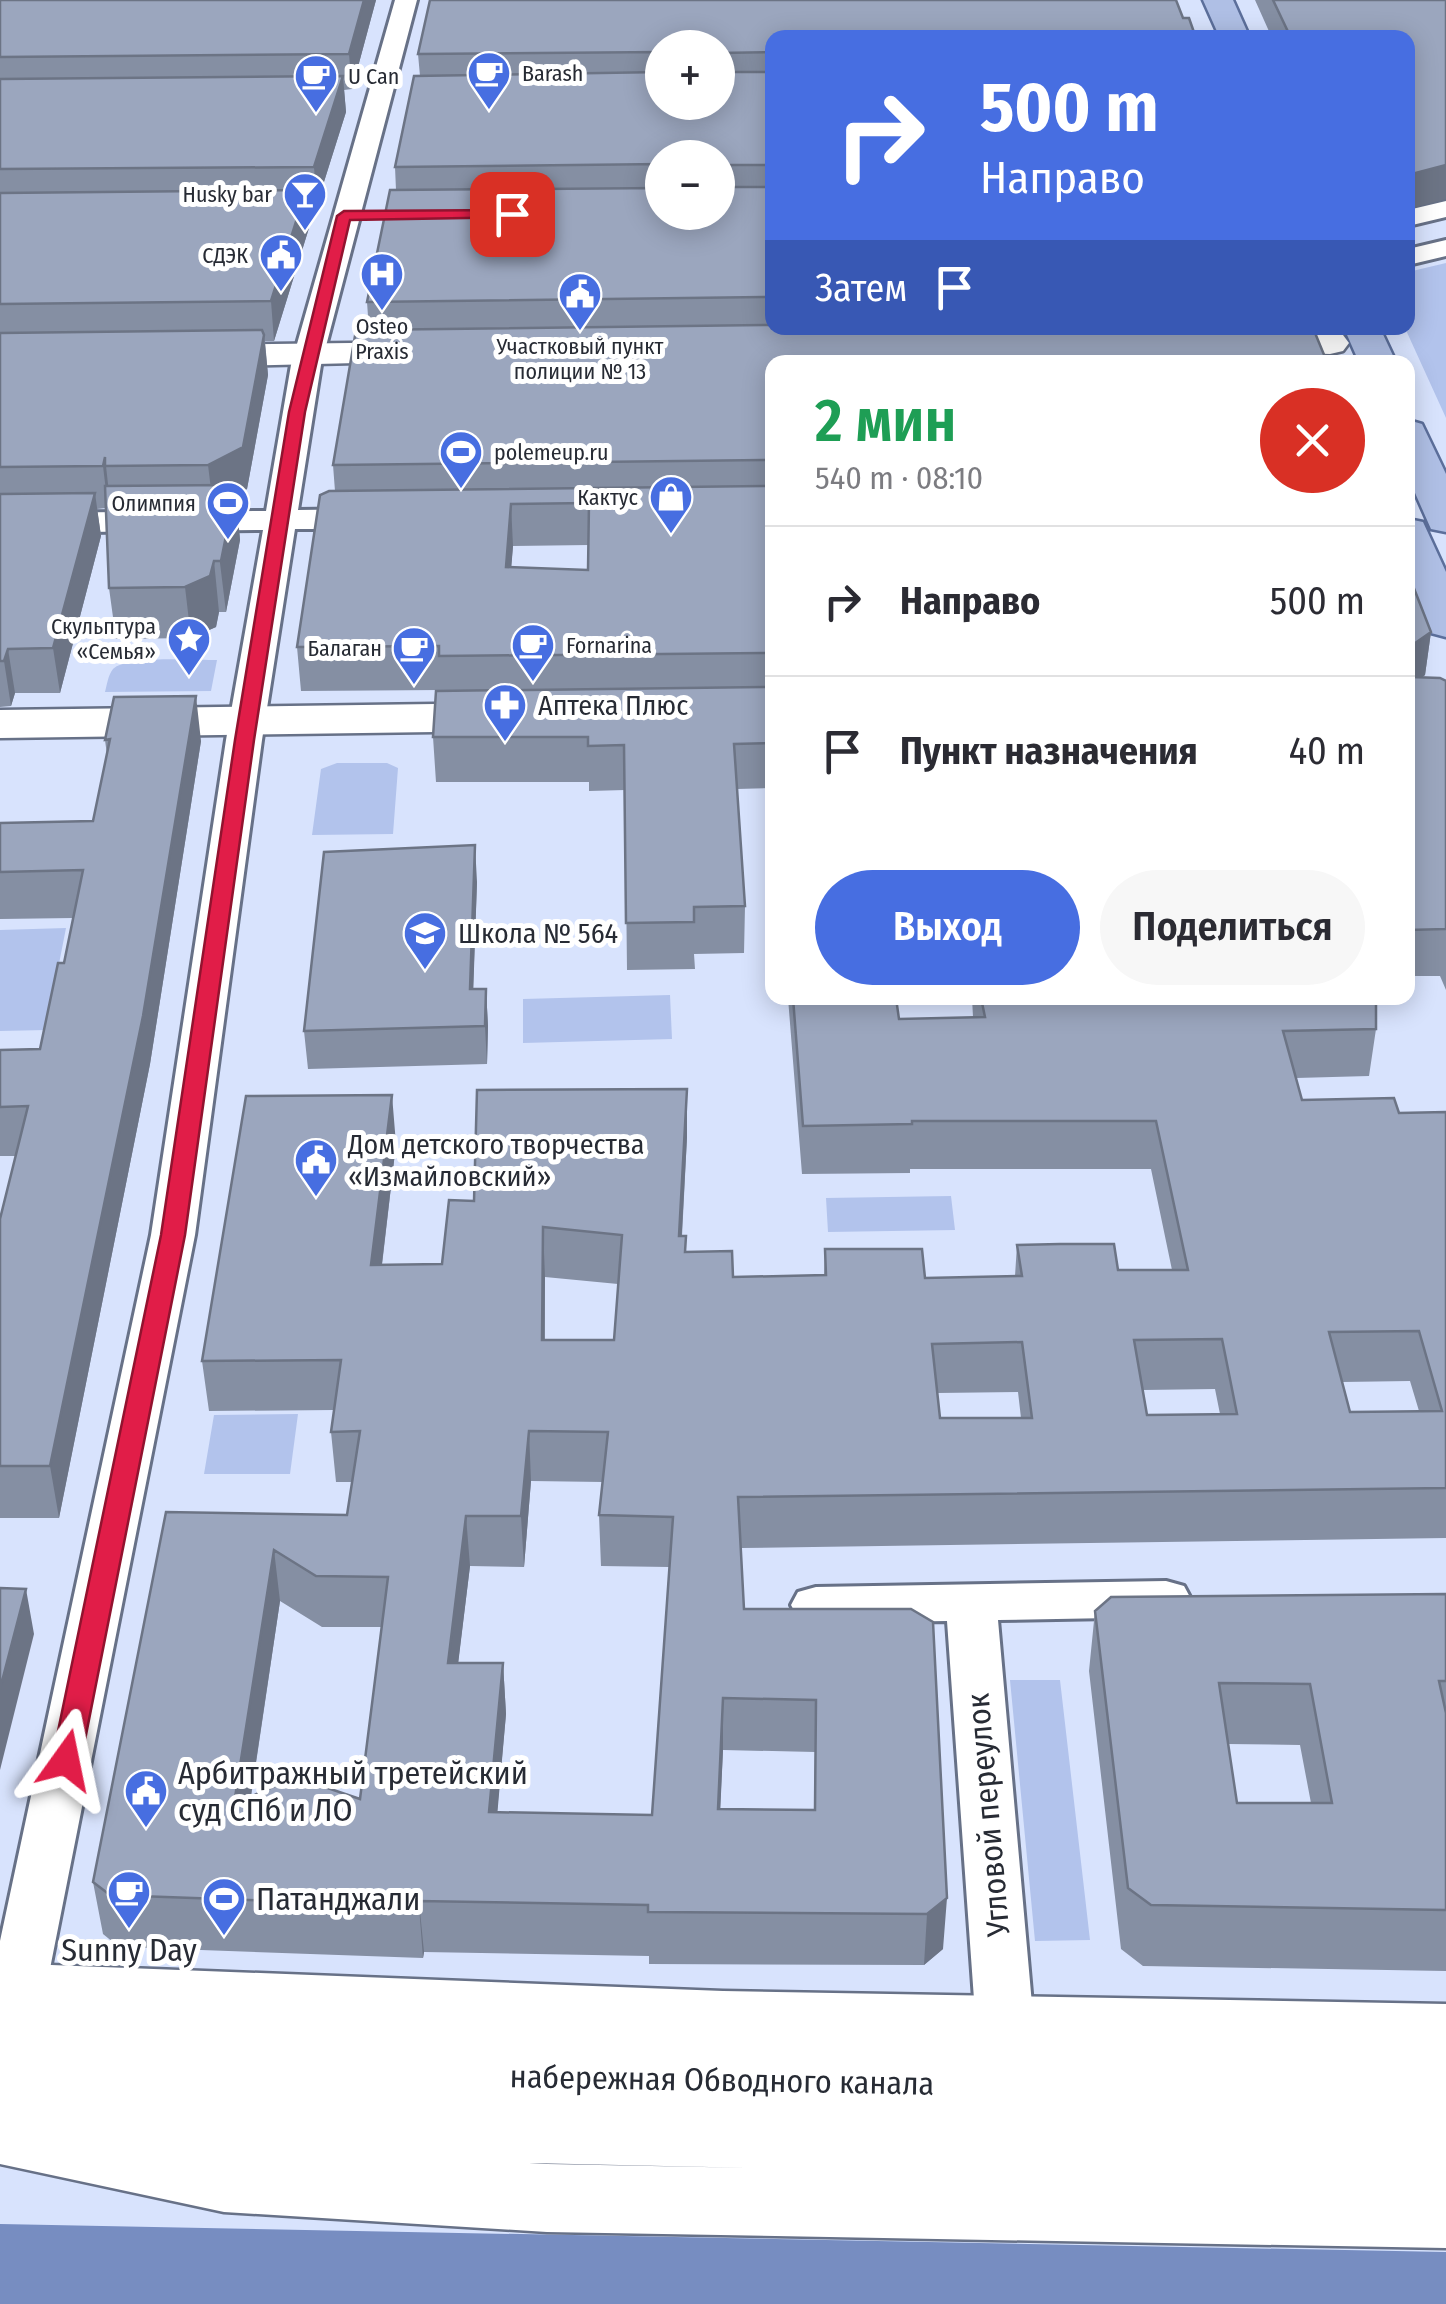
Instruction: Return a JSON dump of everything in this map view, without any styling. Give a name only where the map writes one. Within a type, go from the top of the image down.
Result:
[{"type":"main road","points":[[1188,0],[1200,30]]},
{"type":"main road","points":[[1218,0],[1231,30]]},
{"type":"main road","points":[[1213,344],[1338,340],[1365,355]]},
{"type":"main road","points":[[165,356],[466,353]]},
{"type":"main road","points":[[1415,448],[1446,520]]},
{"type":"main road","points":[[1415,548],[1446,624]]},
{"type":"main road","points":[[0,724],[558,716]]},
{"type":"main road","points":[[6,2010],[391,2013],[1446,2035]]},
{"type":"main road","name":"набережная Обводного канала","points":[[6,2010],[212,2061],[549,2078],[1446,2093]]},
{"type":"main road","name":"набережная Обводного канала","points":[[0,2102],[277,2125],[1446,2149]]},
{"type":"main road","points":[[0,2131],[224,2178],[547,2198],[1446,2214]]},
{"type":"street","points":[[6,2010],[173,1235],[249,720],[332,216],[392,100],[406,0]]},
{"type":"street","points":[[345,100],[392,100]]},
{"type":"street","points":[[1415,216],[1446,209]]},
{"type":"street","points":[[332,216],[383,216]]},
{"type":"street","points":[[1415,256],[1446,248]]},
{"type":"street","points":[[0,523],[396,518]]},
{"type":"street","points":[[816,1605],[1210,1598]]},
{"type":"street","name":"Угловой переулок","points":[[971,1602],[1005,2027]]},
{"type":"shaded area","points":[[1446,263],[1446,418],[1408,335],[1415,335],[1415,270]]},
{"type":"shaded area","points":[[146,660],[217,660],[211,691],[105,692],[111,671],[120,665]]},
{"type":"shaded area","points":[[337,763],[387,763],[398,768],[393,834],[312,835],[321,769]]},
{"type":"shaded area","points":[[66,928],[46,1030],[0,1031],[0,930]]},
{"type":"shaded area","points":[[670,995],[672,1039],[523,1043],[523,999]]},
{"type":"shaded area","points":[[951,1196],[955,1230],[828,1232],[826,1198]]},
{"type":"shaded area","points":[[298,1414],[290,1474],[204,1474],[214,1415]]},
{"type":"shaded area","points":[[1010,1680],[1060,1680],[1090,1940],[1035,1941]]},
{"type":"shaded area","points":[[0,2224],[1446,2252],[1446,2304],[0,2304]]},
{"type":"building","points":[[0,0],[364,0],[349,54],[0,57]]},
{"type":"building","points":[[430,0],[1176,0],[1193,30],[765,30],[765,52],[735,53],[735,30],[645,30],[645,52],[418,54]]},
{"type":"building","points":[[1273,0],[1446,0],[1446,165],[1415,173],[1415,30],[1287,30]]},
{"type":"building","points":[[645,72],[645,120],[735,120],[735,72],[765,72],[765,165],[735,165],[735,140],[645,140],[645,164],[395,167],[414,76]]},
{"type":"building","points":[[343,76],[314,167],[0,169],[0,79]]},
{"type":"building","points":[[735,187],[765,187],[765,297],[367,302],[390,190],[645,188],[645,230],[735,230]]},
{"type":"building","points":[[306,190],[271,301],[0,304],[0,193]]},
{"type":"building","points":[[765,325],[765,335],[1316,335],[1324,355],[765,355],[765,460],[333,465],[356,330]]},
{"type":"building","points":[[262,330],[243,447],[208,465],[105,466],[105,457],[103,466],[0,467],[0,333]]},
{"type":"building","points":[[228,485],[235,491],[221,561],[214,561],[210,576],[185,587],[109,588],[105,486]]},
{"type":"building","points":[[765,486],[765,653],[439,656],[439,646],[297,647],[320,495],[329,491]],"holes":[[[589,503],[588,570],[506,567],[511,504]]]},
{"type":"building","points":[[95,493],[53,648],[8,649],[4,661],[0,661],[0,494]]},
{"type":"building","points":[[1415,591],[1431,632],[1415,643]]},
{"type":"building","points":[[1415,677],[1446,681],[1446,929],[1415,930]]},
{"type":"building","points":[[765,687],[765,743],[734,744],[745,906],[694,907],[694,922],[626,923],[624,745],[588,746],[588,737],[433,737],[436,691]]},
{"type":"building","points":[[196,696],[143,1016],[50,1466],[0,1466],[0,1219],[28,1106],[0,1107],[0,1050],[40,1049],[58,963],[64,963],[83,870],[0,872],[0,823],[93,821],[110,739],[105,740],[114,697]]},
{"type":"building","points":[[475,845],[470,989],[486,989],[485,1026],[304,1031],[324,852]]},
{"type":"building","points":[[794,1005],[897,1005],[899,1019],[985,1017],[982,1005],[1376,1005],[1376,1029],[1283,1031],[1302,1100],[1394,1098],[1399,1113],[1446,1112],[1446,1488],[738,1497],[744,1609],[911,1609],[933,1622],[947,1898],[927,1914],[648,1912],[648,1905],[419,1901],[419,1906],[110,1895],[93,1882],[166,1512],[347,1515],[360,1431],[331,1432],[341,1360],[202,1361],[246,1096],[392,1095],[371,1265],[442,1264],[449,1200],[474,1201],[477,1090],[687,1089],[679,1236],[686,1236],[685,1252],[732,1251],[733,1277],[826,1275],[825,1249],[922,1249],[925,1278],[1022,1276],[1017,1245],[1060,1244],[1114,1244],[1118,1270],[1188,1270],[1156,1121],[803,1126]],"holes":[[[543,1227],[622,1235],[614,1340],[542,1340]],[[1419,1331],[1442,1411],[1350,1412],[1329,1332]],[[1222,1339],[1237,1414],[1147,1415],[1134,1340]],[[1022,1342],[1032,1418],[940,1418],[932,1344]],[[529,1431],[608,1432],[599,1515],[673,1517],[652,1815],[489,1812],[503,1663],[448,1663],[466,1516],[521,1516]],[[274,1550],[316,1576],[388,1577],[360,1799],[310,1782],[284,1782],[234,1804]],[[723,1698],[816,1700],[815,1810],[718,1809]]]},
{"type":"building","points":[[0,1588],[26,1589],[0,1689]]},
{"type":"building","points":[[1446,1594],[1446,1681],[1439,1681],[1446,1713],[1446,1910],[1151,1905],[1128,1888],[1095,1611],[1111,1597]],"holes":[[[1219,1683],[1310,1684],[1332,1803],[1237,1803]]]},
{"type":"place","name":"Barash","points":[[489,111]]},
{"type":"place","name":"U Can","points":[[316,114]]},
{"type":"place","name":"Husky bar","points":[[305,232]]},
{"type":"place","name":"СДЭК","points":[[281,293]]},
{"type":"place","name":"Osteo Praxis","points":[[382,312]]},
{"type":"place","name":"Участковый пункт полиции № 13","points":[[580,332]]},
{"type":"place","name":"polemeup.ru","points":[[461,490]]},
{"type":"place","name":"Кактус","points":[[671,535]]},
{"type":"place","name":"Олимпия","points":[[228,541]]},
{"type":"place","name":"Скульптура «Семья»","points":[[189,677]]},
{"type":"place","name":"Fornarina","points":[[533,683]]},
{"type":"place","name":"Балаган","points":[[414,686]]},
{"type":"place","name":"Аптека Плюс","points":[[505,743]]},
{"type":"place","name":"Школа № 564","points":[[425,971]]},
{"type":"place","name":"Дом детского творчества «Измайловский»","points":[[316,1198]]},
{"type":"place","name":"Арбитражный третейский суд СПб и ЛО","points":[[146,1829]]},
{"type":"place","name":"Sunny Day","points":[[129,1930]]},
{"type":"place","name":"Патанджали","points":[[224,1937]]},
{"type":"route","points":[[66,1760],[173,1235],[244,740],[297,412],[344,216],[512,214]]}]
